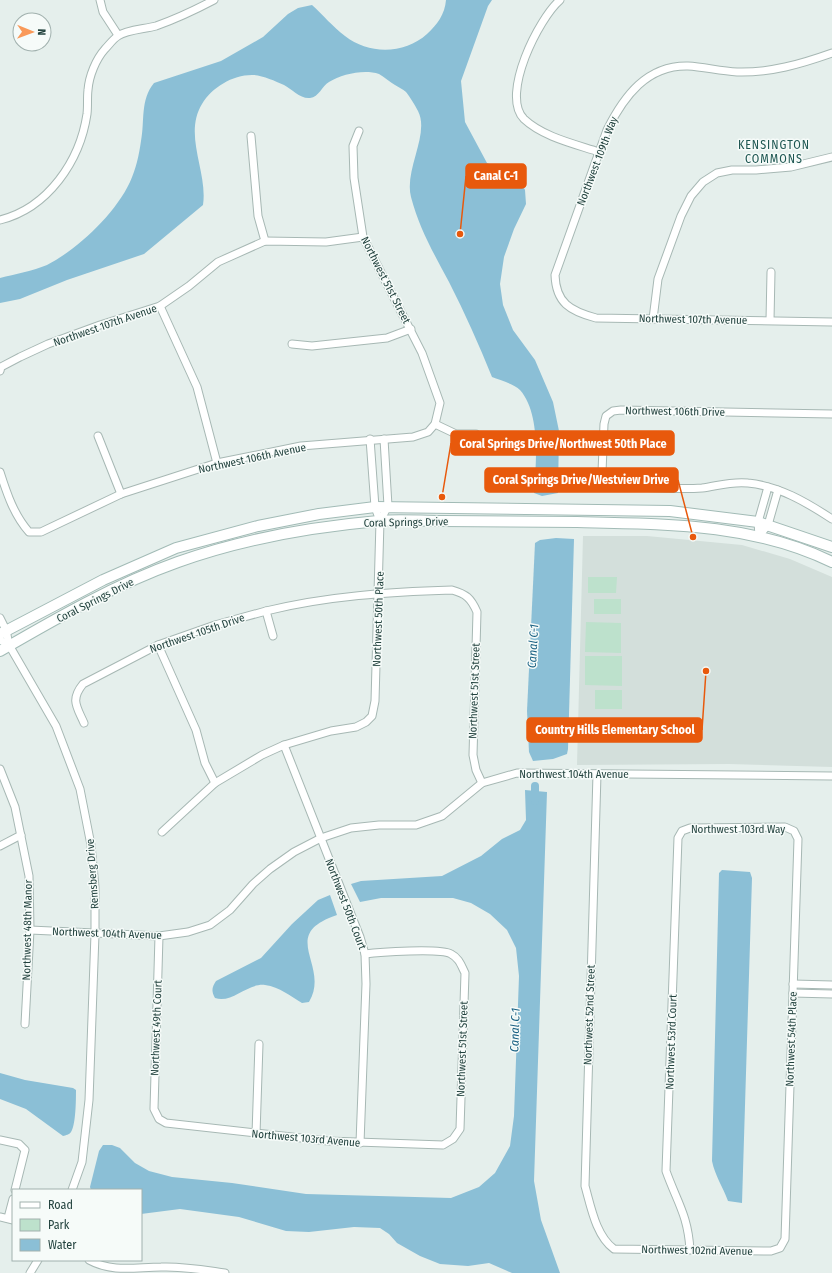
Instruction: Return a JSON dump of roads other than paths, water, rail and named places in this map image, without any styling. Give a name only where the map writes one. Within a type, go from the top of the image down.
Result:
[{"type":"main road","name":"Coral Springs Drive","points":[[3,632],[103,580],[176,548],[258,526],[319,514],[375,507],[670,511],[763,523],[832,547]]},
{"type":"main road","name":"Coral Springs Drive","points":[[4,648],[108,592],[178,562],[261,538],[320,527],[380,521],[670,524],[724,530],[759,536],[818,555],[832,562]]},
{"type":"street","points":[[100,0],[103,12],[118,35]]},
{"type":"street","points":[[0,220],[29,207],[51,190],[70,166],[81,142],[87,113],[88,89],[94,67],[104,50],[118,35],[156,26],[214,0]]},
{"type":"street","points":[[560,0],[542,23],[528,50],[516,98],[523,118],[541,131],[599,152]]},
{"type":"street","name":"Northwest 109th Way","points":[[561,299],[556,287],[555,274],[607,130],[618,108],[632,89],[647,77],[668,68],[688,66],[737,72],[769,70],[803,64],[832,53]]},
{"type":"street","name":"Northwest 51st Street","points":[[359,131],[353,146],[354,178],[362,237],[411,329],[422,353],[440,403],[435,424]]},
{"type":"street","points":[[251,136],[258,216],[265,241]]},
{"type":"street","points":[[653,319],[658,279],[681,216],[691,196],[703,182],[717,173],[732,170],[756,170],[791,167],[832,158]]},
{"type":"street","name":"Northwest 107th Avenue","points":[[1,369],[20,357],[48,344],[160,306],[189,286],[218,262],[265,241],[326,242],[362,237]]},
{"type":"street","points":[[770,320],[771,272]]},
{"type":"street","name":"Northwest 107th Avenue","points":[[561,299],[580,314],[596,318],[832,322]]},
{"type":"street","points":[[160,306],[197,386],[217,464]]},
{"type":"street","points":[[292,344],[312,346],[388,338],[411,329]]},
{"type":"street","name":"Northwest 106th Drive","points":[[832,414],[613,411],[606,416],[604,424],[602,472],[605,478],[611,483],[619,486],[702,488],[728,483],[748,483],[768,487],[804,500],[832,519]]},
{"type":"street","points":[[435,424],[456,434],[476,434]]},
{"type":"street","name":"Northwest 106th Avenue","points":[[0,472],[8,498],[20,522],[29,532],[41,532],[121,494],[217,464],[301,446],[370,439],[413,437],[428,432],[435,424]]},
{"type":"street","points":[[98,436],[121,494]]},
{"type":"street","name":"Northwest 50th Place","points":[[284,745],[331,731],[356,727],[366,722],[372,716],[375,701],[380,521],[375,507],[370,439]]},
{"type":"street","points":[[384,439],[388,506]]},
{"type":"street","points":[[763,523],[768,487]]},
{"type":"street","points":[[759,536],[763,523],[778,490]]},
{"type":"street","name":"Northwest 50th Place","points":[[380,521],[388,506]]},
{"type":"street","name":"Northwest 105th Drive","points":[[84,723],[75,702],[76,692],[83,684],[158,645],[215,625],[297,603],[379,592],[452,590],[462,593],[472,600]]},
{"type":"street","name":"Northwest 51st Street","points":[[472,600],[477,612],[473,755],[476,770],[482,783]]},
{"type":"street","points":[[266,611],[273,636]]},
{"type":"street","name":"Remsberg Drive","points":[[0,618],[4,648]]},
{"type":"street","name":"Remsberg Drive","points":[[0,640],[56,726],[80,790],[91,845],[95,887],[95,934],[89,1100],[82,1162],[72,1189]]},
{"type":"street","points":[[158,645],[196,730],[205,763],[215,784]]},
{"type":"street","points":[[162,832],[215,784],[262,755],[284,745]]},
{"type":"street","name":"Northwest 50th Court","points":[[284,745],[365,954],[366,984],[360,1143]]},
{"type":"street","name":"Northwest 48th Manor","points":[[0,769],[15,807],[29,876],[30,930],[25,1024]]},
{"type":"street","name":"Northwest 104th Avenue","points":[[30,930],[159,936],[188,932],[210,925],[230,910],[253,884],[270,868],[294,852],[321,838],[351,828],[379,825],[416,825],[442,816],[482,783],[517,773],[832,776]]},
{"type":"street","name":"Northwest 52nd Street","points":[[597,774],[585,1186],[593,1214],[602,1235],[607,1245],[614,1249]]},
{"type":"street","name":"Northwest 103rd Way","points":[[682,831],[690,828],[778,827],[786,827],[794,831]]},
{"type":"street","name":"Northwest 53rd Court","points":[[682,831],[678,838],[666,1171],[686,1217],[690,1250]]},
{"type":"street","name":"Northwest 54th Place","points":[[780,1248],[785,1239],[798,839],[794,831]]},
{"type":"street","points":[[0,846],[21,836]]},
{"type":"street","name":"Northwest 49th Court","points":[[159,936],[154,1109],[159,1119]]},
{"type":"street","name":"Northwest 51st Street","points":[[365,954],[390,951],[450,953],[459,960],[465,974],[460,1128],[454,1139]]},
{"type":"street","points":[[793,984],[832,985]]},
{"type":"street","points":[[793,993],[832,994]]},
{"type":"street","points":[[256,1134],[259,1044]]},
{"type":"street","name":"Northwest 103rd Avenue","points":[[159,1119],[166,1123],[256,1134],[360,1143],[443,1145],[454,1139]]},
{"type":"street","points":[[0,1140],[19,1144],[25,1150],[16,1189]]},
{"type":"street","points":[[7,1218],[12,1202]]},
{"type":"street","name":"Northwest 102nd Avenue","points":[[614,1249],[771,1251],[780,1248]]},
{"type":"street","points":[[30,1273],[37,1261]]},
{"type":"street","points":[[90,1261],[99,1270],[127,1270],[160,1266],[194,1268],[225,1273]]},
{"type":"water","points":[[446,0],[492,0],[488,6],[461,81],[465,122],[487,163],[508,173],[521,182],[525,190],[526,204],[514,229],[504,257],[500,284],[503,305],[513,330],[535,360],[553,402],[559,431],[558,493],[542,496],[534,493],[536,439],[527,400],[520,390],[511,384],[492,377],[461,305],[432,251],[414,208],[410,186],[413,164],[421,130],[421,120],[417,109],[406,92],[379,74],[360,72],[334,79],[324,86],[316,96],[310,98],[303,97],[284,85],[254,75],[246,75],[231,79],[224,83],[206,98],[197,116],[195,141],[204,192],[203,205],[144,254],[67,280],[20,299],[0,303],[0,278],[42,267],[59,258],[71,250],[94,230],[115,206],[130,182],[136,167],[145,104],[147,96],[154,83],[221,61],[263,37],[288,14],[298,8],[312,5],[345,36],[365,47],[387,50],[398,48],[418,41],[431,31],[442,15]]},
{"type":"water","points":[[556,538],[574,539],[568,749],[567,754],[553,759],[533,761],[529,752],[527,711],[535,543],[540,540]]},
{"type":"water","points":[[525,790],[547,792],[534,1181],[541,1220],[560,1273],[512,1273],[489,1263],[468,1266],[440,1264],[420,1256],[397,1243],[389,1234],[380,1228],[354,1227],[309,1232],[286,1231],[239,1217],[180,1209],[142,1214],[142,1189],[91,1189],[99,1151],[103,1145],[112,1145],[120,1148],[135,1163],[149,1171],[172,1177],[232,1183],[306,1194],[451,1198],[479,1187],[495,1173],[510,1146],[514,1116],[519,976],[516,948],[507,930],[490,914],[471,903],[453,898],[381,898],[360,902],[351,884],[361,881],[442,876],[481,856],[502,839],[520,830],[526,820]]},
{"type":"water","points":[[722,870],[750,872],[752,878],[742,1203],[728,1201],[715,1172],[712,1161],[719,873]]},
{"type":"water","points":[[330,895],[337,915],[319,923],[310,932],[308,942],[314,976],[314,988],[309,1002],[302,1003],[280,990],[265,985],[252,987],[227,998],[215,998],[212,989],[216,981],[261,958],[292,924],[318,900]]},
{"type":"water","points":[[0,1073],[25,1080],[73,1088],[76,1090],[75,1118],[73,1129],[70,1133],[63,1136],[26,1109],[0,1099]]},
{"type":"waterway","name":"Canal C-1","points":[[535,786],[535,801]]},
{"type":"place","name":"Canal C-1","points":[[460,234]]},
{"type":"place","name":"Coral Springs Drive/Northwest 50th Place","points":[[442,497]]},
{"type":"place","name":"Coral Springs Drive/Westview Drive","points":[[693,537]]},
{"type":"place","name":"Country Hills Elementary School","points":[[706,671]]},
{"type":"district","name":"KENSINGTON COMMONS","points":[[774,152]]}]
